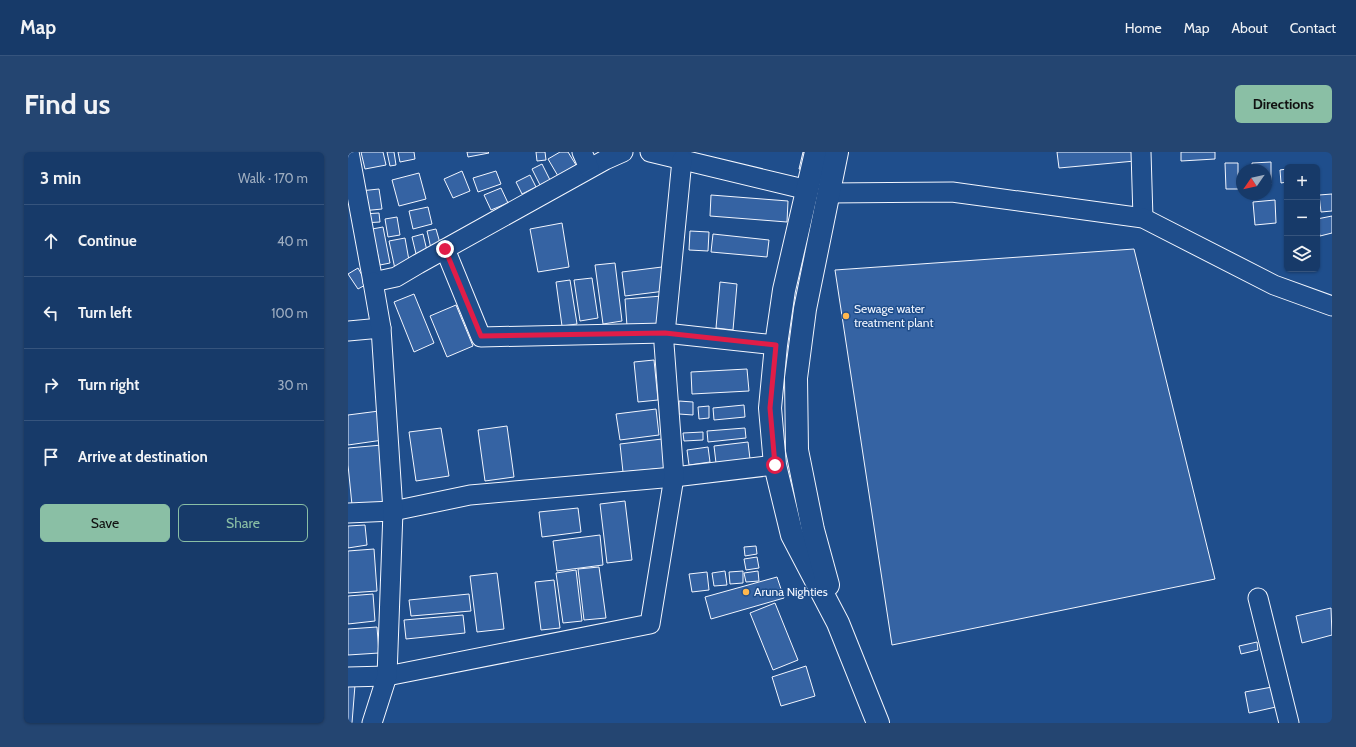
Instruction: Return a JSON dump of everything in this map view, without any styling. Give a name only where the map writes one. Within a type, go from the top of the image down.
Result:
[{"type":"main road","points":[[816,152],[818,191],[796,378],[797,450],[813,530],[840,628]]},
{"type":"main road","points":[[837,152],[818,191],[784,290],[776,345],[770,408],[775,465],[792,535],[840,628],[878,723]]},
{"type":"street","points":[[349,152],[381,328],[393,511],[387,676],[372,723]]},
{"type":"street","points":[[373,282],[396,277],[445,249],[586,160],[623,152]]},
{"type":"street","points":[[650,152],[818,191],[952,192],[1143,218],[1274,285],[1332,306]]},
{"type":"street","points":[[1141,152],[1143,218]]},
{"type":"street","points":[[348,677],[387,676],[650,624],[674,477],[664,344],[682,160]]},
{"type":"street","points":[[445,249],[481,336],[665,333],[776,345]]},
{"type":"street","points":[[348,331],[381,328]]},
{"type":"street","points":[[348,513],[393,511],[470,495],[674,477],[775,465]]},
{"type":"street","points":[[1258,598],[1289,723]]},
{"type":"building","points":[[361,152],[383,152],[386,165],[365,169]]},
{"type":"building","points":[[387,152],[394,152],[396,165],[390,166]]},
{"type":"building","points":[[398,152],[414,152],[415,159],[400,162]]},
{"type":"building","points":[[467,152],[488,152],[489,153],[468,157]]},
{"type":"building","points":[[536,152],[545,152],[546,160],[537,161]]},
{"type":"building","points":[[560,152],[568,152],[576,165],[558,176],[548,159]]},
{"type":"building","points":[[803,152],[810,154],[805,170],[799,169]]},
{"type":"building","points":[[1057,152],[1134,152],[1135,161],[1059,168]]},
{"type":"building","points":[[1181,152],[1215,152],[1215,159],[1181,161]]},
{"type":"building","points":[[1271,162],[1271,164],[1252,164]]},
{"type":"building","points":[[1225,163],[1238,163],[1236,164],[1236,189],[1226,189]]},
{"type":"building","points":[[542,164],[550,180],[540,185],[532,169]]},
{"type":"building","points":[[1284,169],[1284,182],[1281,183],[1280,170]]},
{"type":"building","points":[[462,171],[470,191],[453,198],[444,179]]},
{"type":"building","points":[[496,171],[501,184],[478,192],[473,178]]},
{"type":"building","points":[[419,173],[426,199],[399,206],[392,180]]},
{"type":"building","points":[[530,175],[536,187],[522,194],[516,182]]},
{"type":"building","points":[[501,188],[508,203],[491,210],[484,195]]},
{"type":"building","points":[[379,189],[382,209],[362,211],[360,191]]},
{"type":"building","points":[[1332,194],[1332,211],[1321,212],[1320,195]]},
{"type":"building","points":[[711,195],[788,201],[787,222],[710,216]]},
{"type":"building","points":[[1275,200],[1276,223],[1255,225],[1253,202]]},
{"type":"building","points":[[428,207],[432,224],[413,229],[409,211]]},
{"type":"building","points":[[379,213],[380,222],[363,223],[363,214]]},
{"type":"building","points":[[1332,216],[1332,233],[1320,236],[1320,218]]},
{"type":"building","points":[[397,217],[400,235],[388,237],[385,219]]},
{"type":"building","points":[[562,223],[569,267],[538,272],[530,229]]},
{"type":"building","points":[[383,227],[390,263],[380,265],[372,229]]},
{"type":"building","points":[[436,229],[442,250],[432,253],[427,231]]},
{"type":"building","points":[[690,231],[709,232],[708,251],[689,250]]},
{"type":"building","points":[[423,234],[428,255],[417,258],[412,237]]},
{"type":"building","points":[[713,234],[769,240],[767,257],[711,252]]},
{"type":"building","points":[[405,238],[410,266],[395,269],[389,241]]},
{"type":"building","points":[[1134,249],[1215,579],[892,645],[835,270]]},
{"type":"building","points":[[615,263],[622,321],[603,324],[595,265]]},
{"type":"building","points":[[662,267],[665,291],[625,296],[622,272]]},
{"type":"building","points":[[358,268],[367,284],[358,289],[348,274]]},
{"type":"building","points":[[592,278],[598,318],[580,321],[574,280]]},
{"type":"building","points":[[570,280],[577,324],[562,326],[556,282]]},
{"type":"building","points":[[720,282],[737,284],[733,330],[716,328]]},
{"type":"building","points":[[414,294],[434,343],[414,352],[394,302]]},
{"type":"building","points":[[662,296],[665,323],[627,326],[625,299]]},
{"type":"building","points":[[456,305],[473,346],[447,357],[430,316]]},
{"type":"building","points":[[654,360],[658,400],[638,402],[634,362]]},
{"type":"building","points":[[747,369],[749,391],[692,394],[691,372]]},
{"type":"building","points":[[679,401],[693,402],[693,415],[679,414]]},
{"type":"building","points":[[744,405],[745,417],[714,420],[713,408]]},
{"type":"building","points":[[709,406],[709,418],[699,419],[698,407]]},
{"type":"building","points":[[656,409],[659,435],[620,440],[616,414]]},
{"type":"building","points":[[379,411],[383,440],[348,445],[348,415]]},
{"type":"building","points":[[507,426],[514,477],[485,481],[478,430]]},
{"type":"building","points":[[441,428],[449,476],[416,481],[409,432]]},
{"type":"building","points":[[745,428],[746,438],[708,442],[707,431]]},
{"type":"building","points":[[703,432],[703,440],[684,441],[683,433]]},
{"type":"building","points":[[662,439],[665,468],[623,472],[620,444]]},
{"type":"building","points":[[748,442],[750,459],[716,463],[714,446]]},
{"type":"building","points":[[382,445],[388,502],[352,505],[348,448]]},
{"type":"building","points":[[708,447],[710,462],[689,465],[687,450]]},
{"type":"building","points":[[625,501],[632,560],[607,563],[600,504]]},
{"type":"building","points":[[578,508],[581,532],[542,537],[539,512]]},
{"type":"building","points":[[365,525],[367,545],[348,548],[348,526]]},
{"type":"building","points":[[600,535],[603,565],[557,571],[553,541]]},
{"type":"building","points":[[756,546],[757,554],[745,556],[744,547]]},
{"type":"building","points":[[374,549],[377,591],[348,593],[348,551]]},
{"type":"building","points":[[757,557],[759,568],[746,570],[744,559]]},
{"type":"building","points":[[599,567],[606,618],[584,620],[578,569]]},
{"type":"building","points":[[576,570],[582,621],[563,623],[556,573]]},
{"type":"building","points":[[725,571],[727,585],[714,586],[712,573]]},
{"type":"building","points":[[743,571],[743,583],[730,584],[729,572]]},
{"type":"building","points":[[758,571],[759,581],[746,582],[744,573]]},
{"type":"building","points":[[707,572],[709,590],[692,592],[689,574]]},
{"type":"building","points":[[497,573],[504,629],[477,632],[470,576]]},
{"type":"building","points":[[777,577],[784,598],[711,619],[705,597]]},
{"type":"building","points":[[554,580],[560,628],[541,630],[535,582]]},
{"type":"building","points":[[373,594],[375,621],[348,624],[348,596]]},
{"type":"building","points":[[469,594],[471,611],[411,616],[409,600]]},
{"type":"building","points":[[775,603],[798,660],[773,670],[750,613]]},
{"type":"building","points":[[1331,608],[1332,635],[1302,643],[1296,616]]},
{"type":"building","points":[[463,615],[465,633],[406,639],[404,620]]},
{"type":"building","points":[[377,627],[379,653],[348,655],[348,629]]},
{"type":"building","points":[[1257,642],[1258,650],[1241,654],[1239,646]]},
{"type":"building","points":[[806,666],[815,696],[781,706],[772,677]]},
{"type":"building","points":[[348,685],[355,685],[352,723],[348,723]]},
{"type":"building","points":[[1272,687],[1276,707],[1249,713],[1245,692]]},
{"type":"place","name":"Sewage water treatment plant","points":[[846,316]]},
{"type":"place","name":"Aruna Nighties","points":[[746,592]]},
{"type":"route","points":[[445,249],[481,336],[665,333],[776,345],[770,408],[775,465]]}]
